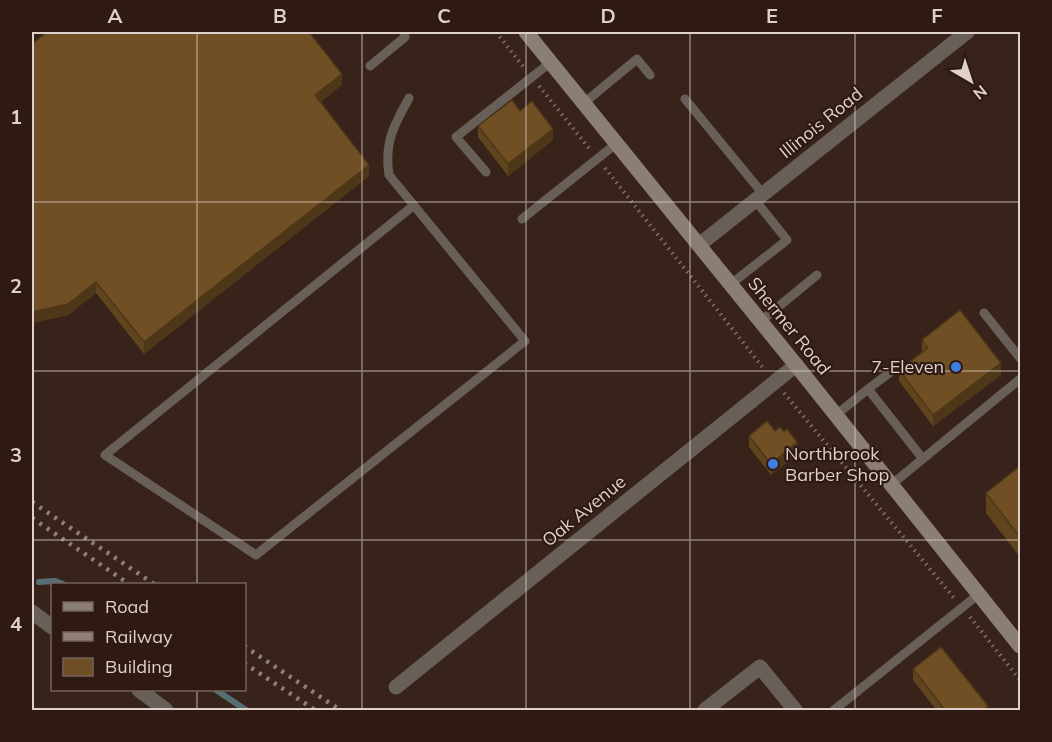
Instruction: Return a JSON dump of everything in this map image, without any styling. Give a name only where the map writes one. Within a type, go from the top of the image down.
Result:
[{"type":"main road","name":"Shermer Road","points":[[526,32],[1020,646]]},
{"type":"street","name":"Illinois Road","points":[[699,245],[967,32]]},
{"type":"street","name":"Oak Avenue","points":[[396,687],[796,365]]},
{"type":"street","points":[[32,612],[51,626]]},
{"type":"street","points":[[705,711],[760,666],[795,711]]},
{"type":"street","points":[[140,691],[166,711]]},
{"type":"lane","points":[[370,66],[405,37],[404,32]]},
{"type":"lane","points":[[584,103],[637,59],[650,75]]},
{"type":"lane","points":[[486,172],[456,137],[551,62]]},
{"type":"lane","points":[[409,98],[393,126],[386,158],[389,175],[525,341],[256,555],[105,455],[413,206]]},
{"type":"lane","points":[[685,99],[759,197],[787,240],[731,284]]},
{"type":"lane","points":[[522,219],[617,143]]},
{"type":"lane","points":[[760,321],[817,275]]},
{"type":"lane","points":[[984,313],[1020,358]]},
{"type":"lane","points":[[836,415],[896,368]]},
{"type":"lane","points":[[891,485],[1020,379]]},
{"type":"lane","points":[[868,389],[923,459]]},
{"type":"lane","points":[[834,711],[979,594]]},
{"type":"path","points":[[496,32],[775,382],[1020,680]]},
{"type":"building","points":[[47,32],[309,32],[342,74],[315,95],[369,165],[144,342],[96,282],[68,304],[32,312],[32,44]]},
{"type":"building","points":[[512,100],[520,111],[532,101],[553,129],[508,164],[478,126]]},
{"type":"building","name":"7-Eleven","points":[[960,310],[1001,363],[933,415],[899,370],[928,348],[922,340]]},
{"type":"building","points":[[767,421],[775,431],[780,427],[784,432],[787,429],[797,442],[771,464],[749,436]]},
{"type":"building","points":[[1020,466],[1020,537],[986,493]]},
{"type":"building","points":[[941,647],[988,706],[983,711],[946,711],[913,669]]},
{"type":"waterway","points":[[39,582],[60,583]]},
{"type":"waterway","points":[[218,691],[246,710]]},
{"type":"railway","points":[[32,502],[153,583]]},
{"type":"railway","points":[[32,518],[128,583]]},
{"type":"railway","points":[[246,647],[340,710]]},
{"type":"railway","points":[[246,664],[315,710]]},
{"type":"place","name":"7-Eleven","points":[[956,367]]},
{"type":"place","name":"Northbrook Barber Shop","points":[[773,464]]}]
